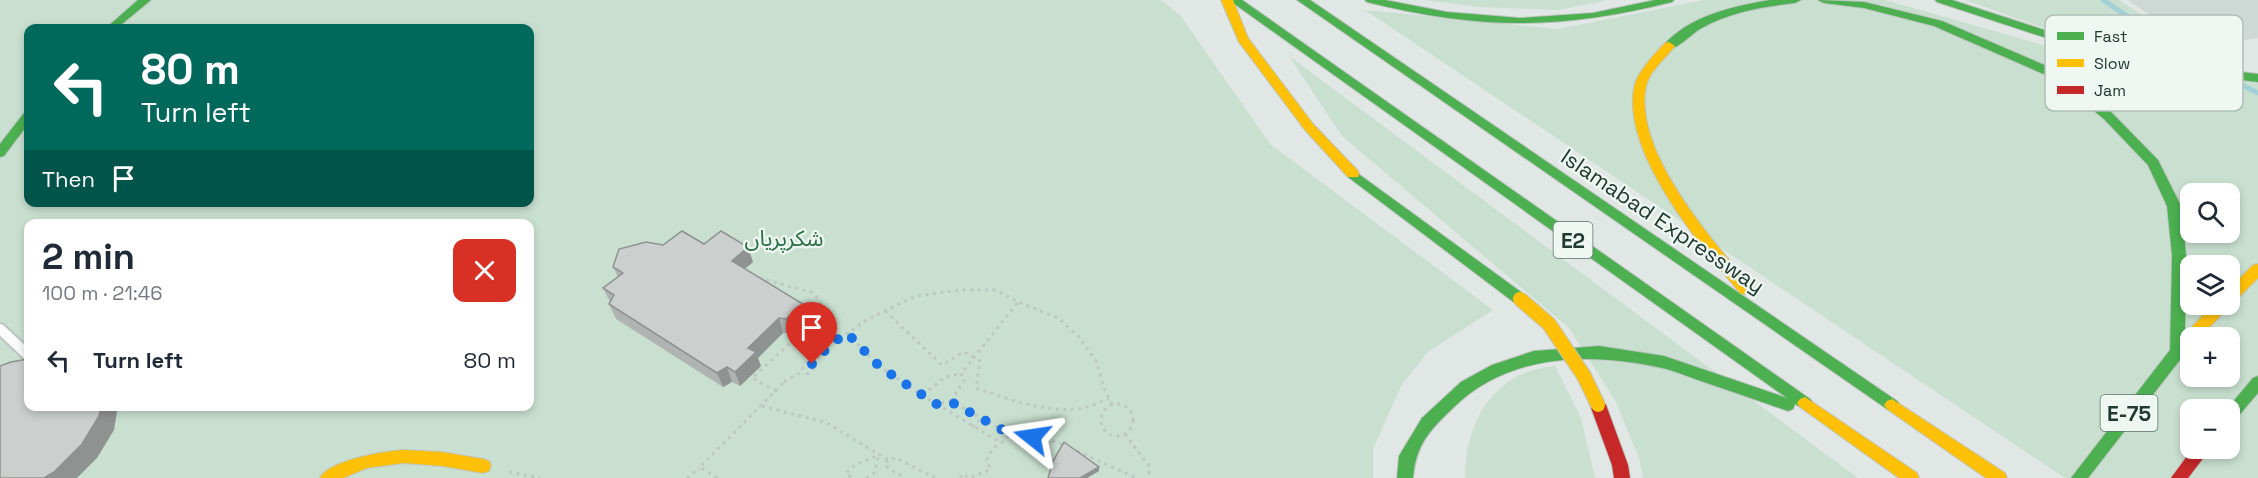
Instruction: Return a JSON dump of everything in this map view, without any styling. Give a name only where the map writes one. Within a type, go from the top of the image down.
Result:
[{"type":"main road","points":[[116,24],[146,0]]},
{"type":"main road","points":[[1227,0],[1243,39],[1309,128],[1336,158],[1363,183],[1520,299],[1549,324],[1584,376],[1598,405],[1620,465],[1622,478]]},
{"type":"main road","name":"E2","points":[[1235,0],[1911,478]]},
{"type":"main road","name":"Islamabad Expressway","points":[[1303,0],[1999,478]]},
{"type":"main road","points":[[1371,0],[1454,16],[1529,22],[1580,18],[1668,0]]},
{"type":"main road","points":[[1772,321],[1683,210],[1655,160],[1642,127],[1640,88],[1660,54],[1680,34],[1723,13],[1773,2],[1795,0]]},
{"type":"main road","points":[[1824,0],[1864,5],[1938,23],[2045,70]]},
{"type":"main road","points":[[1941,0],[2045,34]]},
{"type":"main road","points":[[2243,76],[2258,78]]},
{"type":"main road","points":[[2102,111],[2153,163],[2174,206],[2179,255],[2177,351]]},
{"type":"main road","points":[[0,153],[24,121]]},
{"type":"main road","points":[[2240,287],[2258,269]]},
{"type":"main road","name":"E-75","points":[[2201,327],[2212,315]]},
{"type":"main road","name":"E-75","points":[[2080,477],[2180,348]]},
{"type":"main road","points":[[1405,478],[1407,456],[1427,423],[1466,386],[1497,369],[1534,357],[1599,352],[1664,362],[1824,418]]},
{"type":"main road","points":[[2240,406],[2253,393],[2258,382]]},
{"type":"main road","points":[[328,478],[362,461],[390,455],[409,454],[483,466]]},
{"type":"main road","points":[[2179,478],[2194,459]]},
{"type":"lane","points":[[0,329],[24,351]]},
{"type":"path","points":[[748,275],[814,293],[824,309],[806,329],[752,378],[776,391]]},
{"type":"path","points":[[803,371],[805,364],[812,364],[831,344],[847,333],[885,310],[916,296],[959,290],[996,290],[1018,302],[1059,318],[1078,337],[1096,361],[1113,406]]},
{"type":"path","points":[[961,375],[1018,302]]},
{"type":"path","points":[[885,310],[942,365],[964,352],[980,362],[976,388],[1017,402],[1079,409],[1109,399]]},
{"type":"path","points":[[806,329],[831,344]]},
{"type":"path","points":[[847,333],[880,367],[999,442]]},
{"type":"path","points":[[687,478],[762,406],[784,381],[803,371],[807,373],[813,370],[812,364]]},
{"type":"path","points":[[923,395],[942,379],[954,373],[965,378],[951,402]]},
{"type":"path","points":[[936,404],[951,402],[1010,434],[1053,441],[1136,478]]},
{"type":"path","points":[[762,406],[827,423],[888,460],[896,458],[927,476],[935,478]]},
{"type":"path","points":[[1113,406],[1124,407],[1133,413],[1133,427],[1125,434],[1113,435],[1100,425],[1103,411],[1113,406]]},
{"type":"path","points":[[972,426],[982,418]]},
{"type":"path","points":[[960,478],[963,474],[969,478],[990,470],[987,457],[999,442],[1001,443],[1010,434]]},
{"type":"path","points":[[1125,434],[1149,466],[1149,478]]},
{"type":"path","points":[[850,477],[846,473],[855,465],[879,455]]},
{"type":"path","points":[[866,478],[874,473],[879,455]]},
{"type":"path","points":[[888,460],[885,463],[888,468],[904,478]]},
{"type":"path","points":[[483,466],[540,478]]},
{"type":"path","points":[[700,467],[717,478]]},
{"type":"shaded area","points":[[2127,0],[2258,0],[2258,38],[2243,40],[2243,15],[2150,15]]},
{"type":"green space","name":"شکرپریاں","points":[[0,0],[1161,0],[1180,15],[1270,144],[1493,310],[1428,352],[1402,384],[1373,449],[1373,478],[0,478]]},
{"type":"green space","points":[[1425,0],[1608,0],[1559,10],[1478,7]]},
{"type":"green space","points":[[1704,0],[1885,0],[2045,45],[2045,111],[2243,111],[2243,79],[2258,80],[2258,478],[2065,478],[1365,10],[1558,29]]},
{"type":"green space","points":[[1965,0],[2119,0],[2143,15],[2045,15],[2045,28]]},
{"type":"green space","points":[[1289,56],[1858,478],[1643,478],[1639,458],[1615,400],[1569,328],[1342,136]]},
{"type":"green space","points":[[1555,366],[1581,418],[1595,478],[1465,478],[1470,437],[1487,403],[1515,378],[1534,370]]},
{"type":"building","points":[[682,231],[704,244],[721,231],[748,247],[732,261],[803,304],[786,319],[779,318],[748,348],[756,352],[735,372],[727,367],[717,373],[609,304],[614,295],[603,288],[623,273],[613,267],[619,249],[646,242],[663,245]]},
{"type":"building","points":[[24,360],[24,411],[100,411],[82,444],[54,472],[44,478],[0,478],[0,366]]},
{"type":"building","points":[[1064,442],[1099,467],[1080,478],[1048,478],[1053,461]]},
{"type":"waterway","points":[[2103,0],[2126,15]]},
{"type":"waterway","points":[[2243,86],[2258,93]]},
{"type":"traffic: fast","points":[[116,24],[145,0]]},
{"type":"traffic: fast","points":[[1235,0],[1805,403]]},
{"type":"traffic: fast","points":[[1303,0],[1892,405]]},
{"type":"traffic: fast","points":[[1371,0],[1447,15],[1483,20],[1520,21],[1593,16],[1668,0]]},
{"type":"traffic: fast","points":[[1669,46],[1697,26],[1728,13],[1744,8],[1795,0]]},
{"type":"traffic: fast","points":[[1824,0],[1864,5],[1938,23],[2045,70]]},
{"type":"traffic: fast","points":[[1941,0],[2045,34]]},
{"type":"traffic: fast","points":[[2243,76],[2258,78]]},
{"type":"traffic: fast","points":[[2102,111],[2153,163],[2174,206],[2179,255],[2177,351]]},
{"type":"traffic: fast","points":[[0,153],[24,121]]},
{"type":"traffic: fast","points":[[1353,174],[1520,299]]},
{"type":"traffic: fast","points":[[2079,478],[2180,348]]},
{"type":"traffic: fast","points":[[1405,478],[1407,456],[1427,423],[1466,386],[1497,369],[1534,357],[1599,352],[1664,362],[1788,405]]},
{"type":"traffic: fast","points":[[2240,404],[2258,382]]},
{"type":"traffic: slow","points":[[1227,0],[1243,39],[1309,127],[1353,174]]},
{"type":"traffic: slow","points":[[1669,46],[1648,71],[1640,87],[1638,111],[1645,138],[1673,195],[1692,223],[1746,290]]},
{"type":"traffic: slow","points":[[2240,287],[2258,269]]},
{"type":"traffic: slow","points":[[1520,299],[1549,324],[1584,376],[1598,405]]},
{"type":"traffic: slow","points":[[2201,327],[2212,315]]},
{"type":"traffic: slow","points":[[1805,403],[1911,478]]},
{"type":"traffic: slow","points":[[1892,405],[1999,478]]},
{"type":"traffic: slow","points":[[328,478],[367,461],[404,456],[483,466]]},
{"type":"traffic: jam","points":[[1598,405],[1620,465],[1622,478]]},
{"type":"traffic: jam","points":[[2179,478],[2194,459]]},
{"type":"route","points":[[812,364],[831,344],[847,333],[880,367],[936,404],[951,402],[1010,434],[1032,437]]}]
